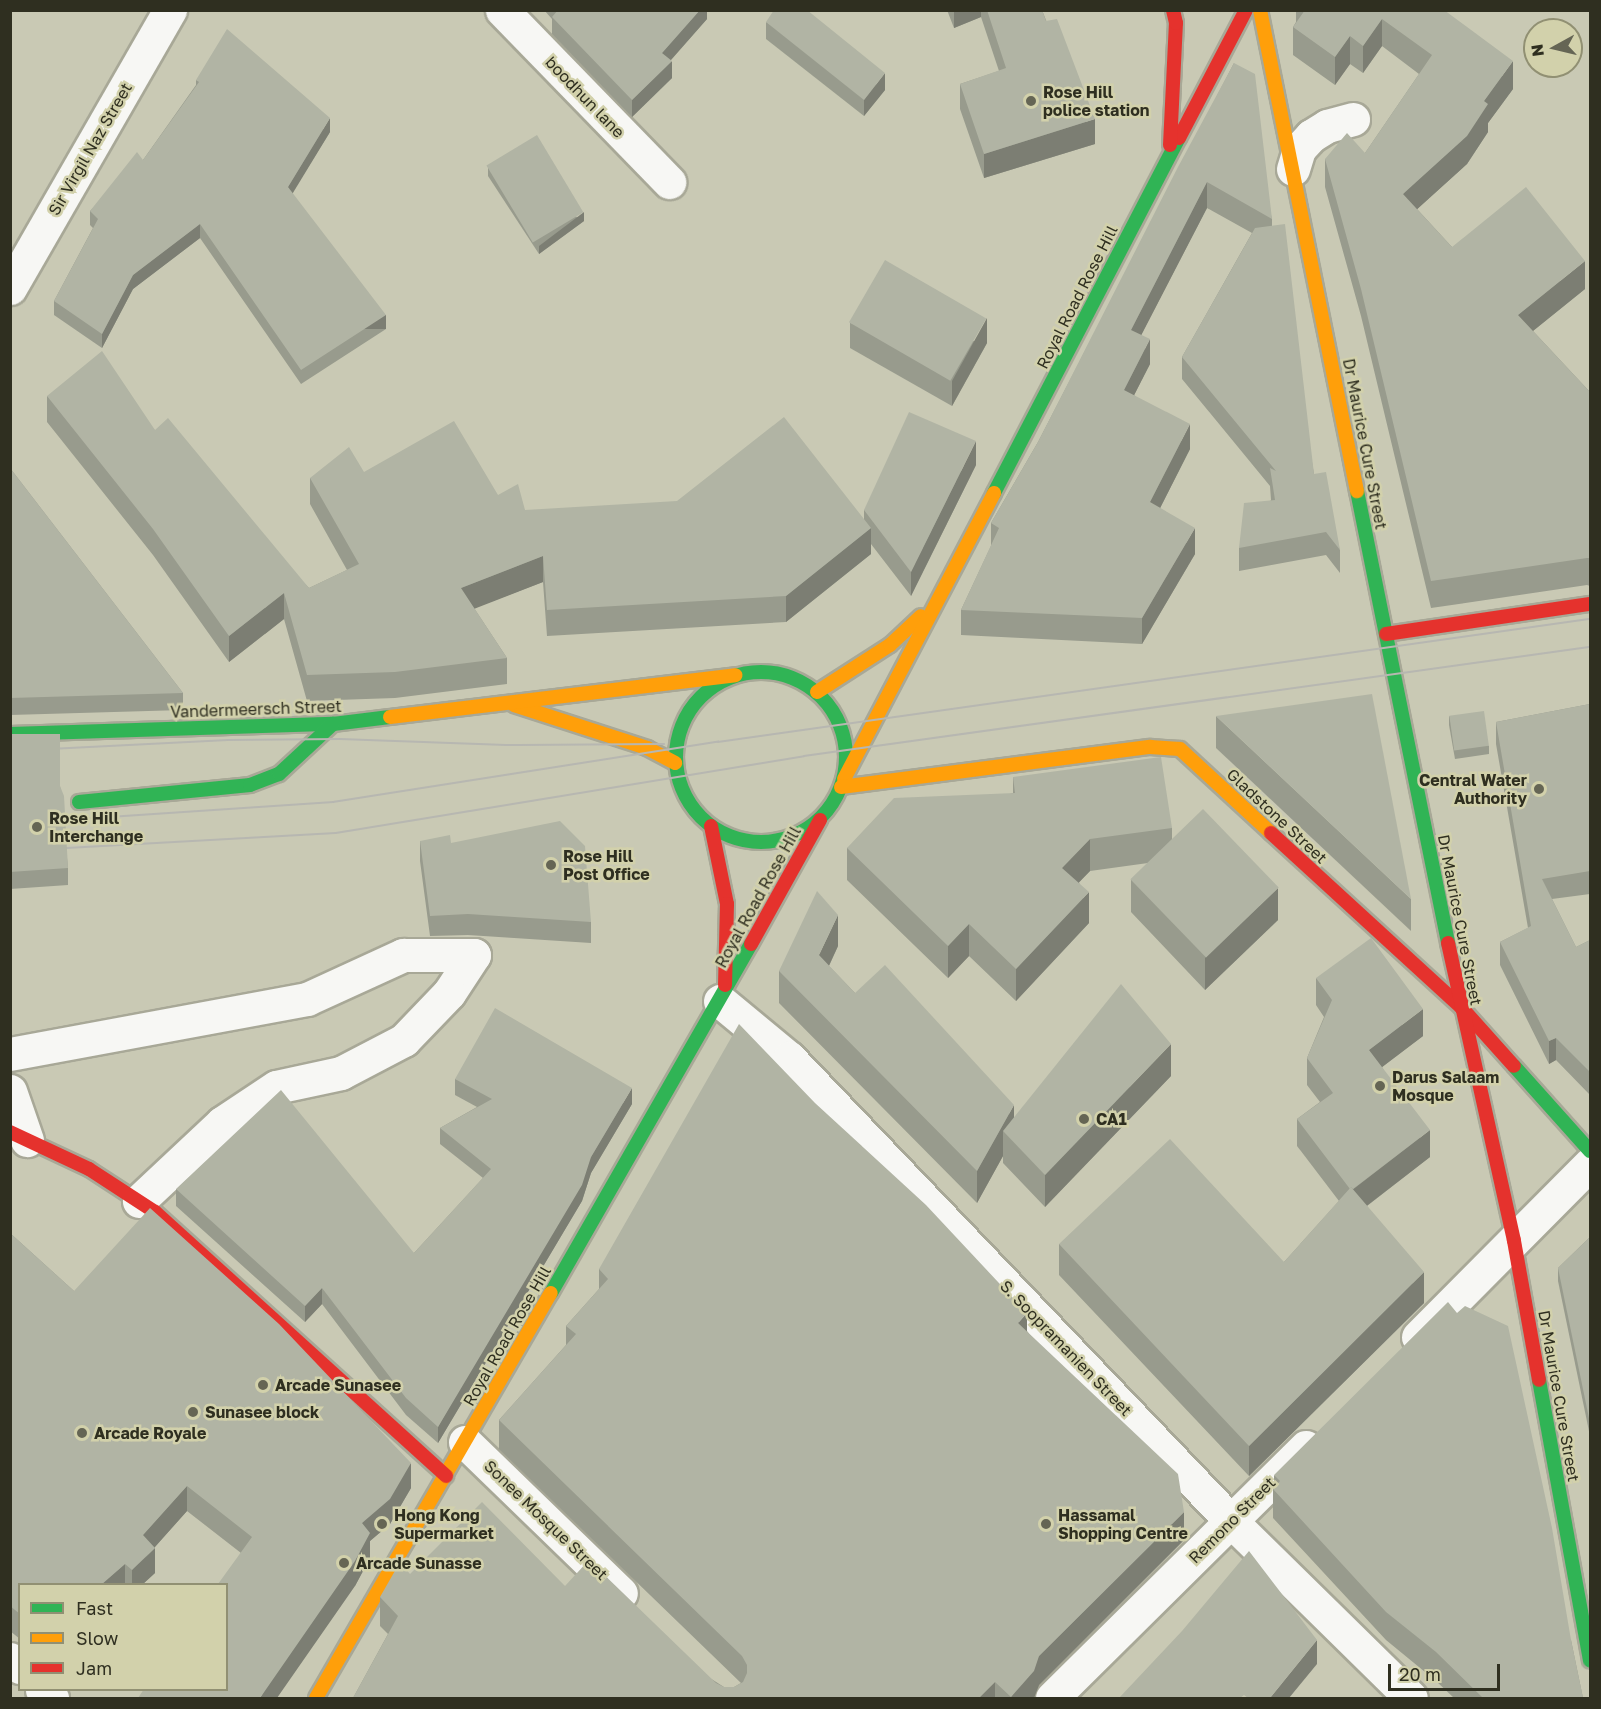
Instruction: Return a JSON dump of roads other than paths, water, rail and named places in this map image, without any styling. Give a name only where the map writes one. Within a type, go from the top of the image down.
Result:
[{"type":"main road","points":[[1169,153],[1176,23],[1173,10]]},
{"type":"main road","name":"Royal Road Rose Hill","points":[[843,783],[1169,153],[1246,10]]},
{"type":"main road","name":"Dr Maurice Cure Street","points":[[1260,10],[1461,1007],[1514,1241],[1590,1660]]},
{"type":"main road","name":"Royal Road Rose Hill","points":[[817,692],[890,645],[940,599]]},
{"type":"main road","points":[[1386,634],[1590,604]]},
{"type":"main road","points":[[759,670],[790,675],[817,692],[837,716],[846,747],[843,783],[832,805],[820,820],[795,836],[766,843],[738,839],[711,826],[692,807],[679,781],[675,763],[681,726],[694,703],[712,686],[735,675],[759,670]]},
{"type":"main road","name":"Vandermeersch Street","points":[[10,734],[333,724],[501,701],[735,675]]},
{"type":"main road","points":[[501,701],[647,748],[675,763]]},
{"type":"main road","points":[[79,802],[250,785],[279,774],[333,724]]},
{"type":"main road","name":"Gladstone Street","points":[[843,783],[1150,747],[1180,748],[1461,1007],[1590,1151]]},
{"type":"main road","name":"Royal Road Rose Hill","points":[[316,1698],[446,1476],[820,820]]},
{"type":"main road","name":"Royal Road Rose Hill","points":[[711,826],[727,904],[722,995]]},
{"type":"main road","points":[[19,1136],[89,1169],[155,1212],[446,1476]]},
{"type":"street","name":"Sir Virgil Naz Street","points":[[10,288],[170,10]]},
{"type":"street","name":"boodhun lane","points":[[502,10],[669,182]]},
{"type":"street","points":[[1293,169],[1299,149],[1311,136],[1327,126],[1353,118]]},
{"type":"street","points":[[10,1054],[307,999],[403,955],[474,956],[449,993],[404,1040],[342,1073],[276,1088],[222,1123],[139,1201]]},
{"type":"street","name":"S. Soopramanien Street","points":[[722,995],[789,1058],[1231,1521],[1411,1698]]},
{"type":"street","points":[[10,1091],[19,1136]]},
{"type":"street","points":[[1398,1357],[1590,1164]]},
{"type":"street","name":"Remono Street","points":[[1052,1698],[1331,1422]]},
{"type":"street","name":"Sonee Mosque Street","points":[[465,1442],[644,1616]]},
{"type":"tram line","points":[[49,821],[333,802],[718,742],[1590,619]]},
{"type":"tram line","points":[[49,849],[336,833],[804,756],[1590,647]]},
{"type":"tram line","points":[[10,751],[228,740],[340,739],[506,745],[664,744]]},
{"type":"place","name":"Rose Hill police station","points":[[1031,101]]},
{"type":"place","name":"Central Water Authority","points":[[1539,789]]},
{"type":"place","name":"Rose Hill Interchange","points":[[37,827]]},
{"type":"place","name":"Rose Hill Post Office","points":[[551,865]]},
{"type":"place","name":"Darus Salaam Mosque","points":[[1380,1086]]},
{"type":"place","name":"CA1","points":[[1084,1119]]},
{"type":"place","name":"Arcade Sunasee","points":[[263,1385]]},
{"type":"place","name":"Sunasee block","points":[[193,1412]]},
{"type":"place","name":"Arcade Royale","points":[[82,1433]]},
{"type":"place","name":"Hong Kong Supermarket","points":[[382,1524]]},
{"type":"place","name":"Hassamal Shopping Centre","points":[[1046,1524]]},
{"type":"place","name":"Arcade Sunasse","points":[[344,1563]]}]
